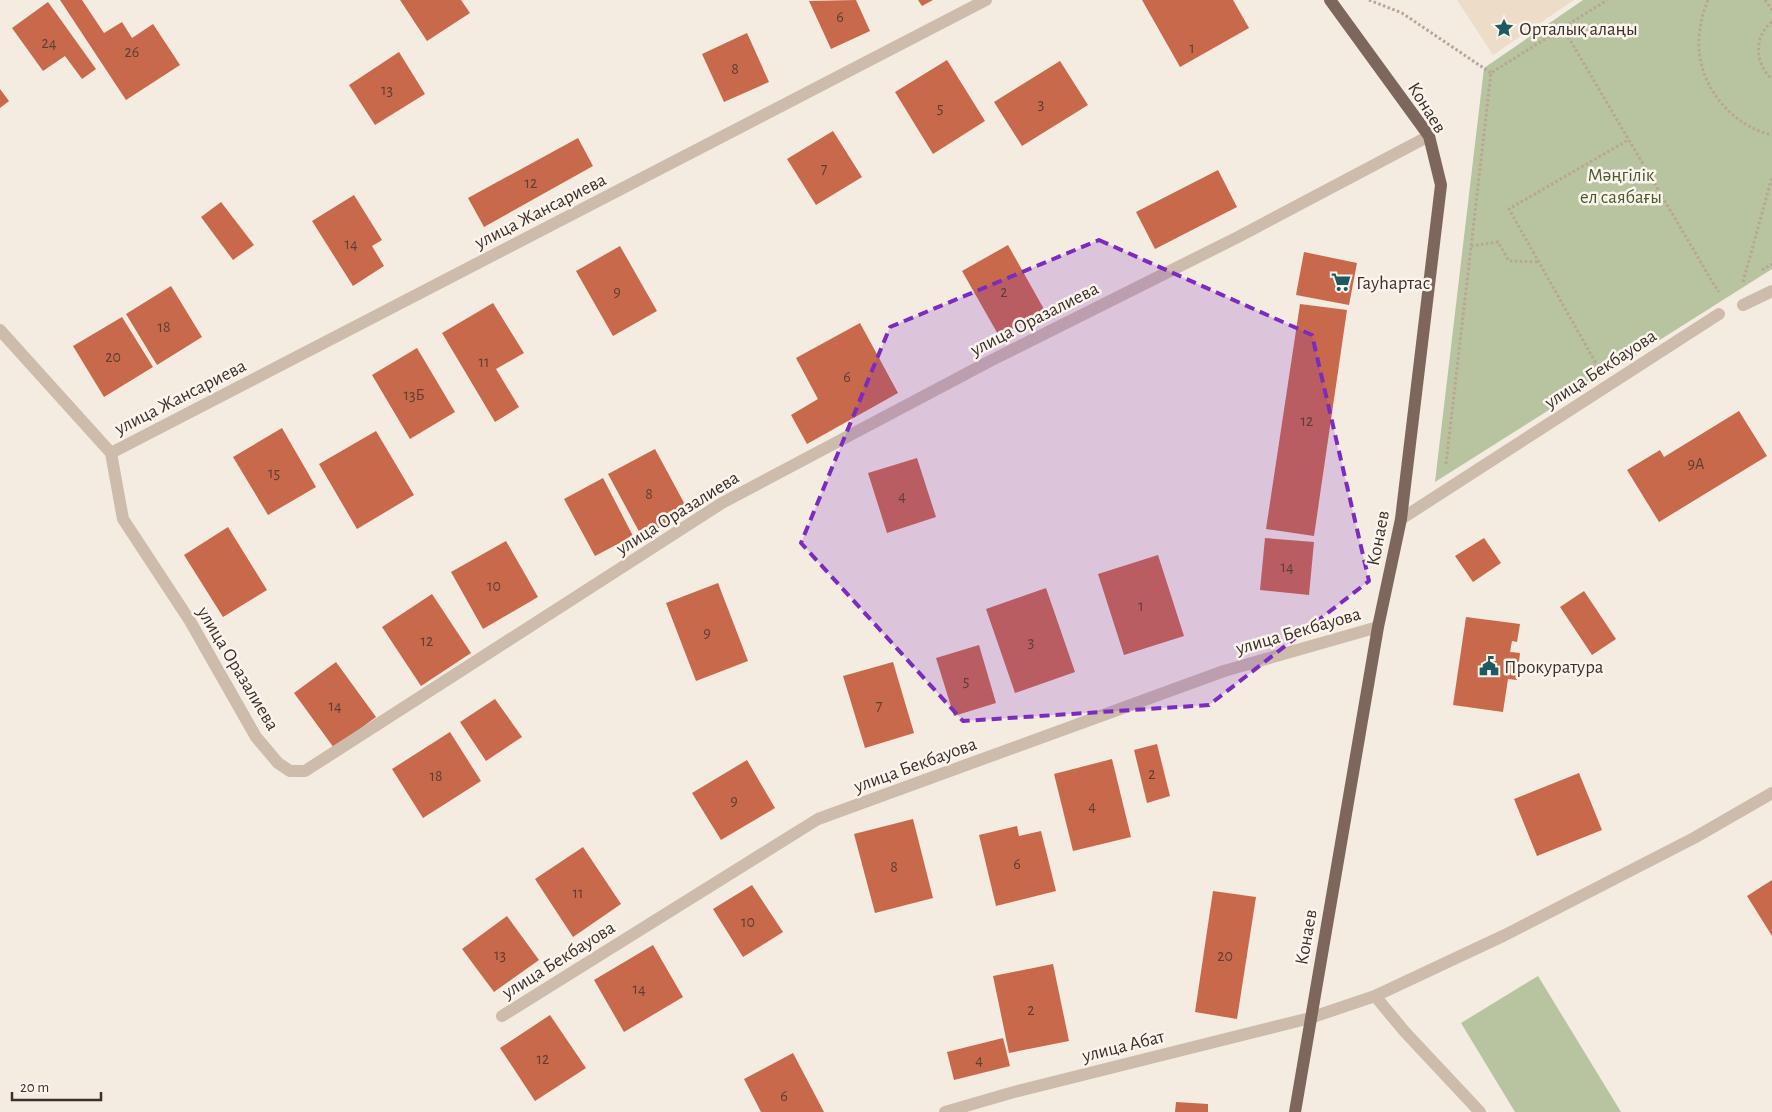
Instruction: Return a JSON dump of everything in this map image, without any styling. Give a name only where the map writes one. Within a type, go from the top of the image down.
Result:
[{"type":"main road","name":"Конаев","points":[[1295,1112],[1378,627],[1401,519],[1441,185],[1429,136],[1330,0]]},
{"type":"street","name":"улица Жансариева","points":[[111,453],[986,0]]},
{"type":"street","name":"улица Оразалиева","points":[[111,453],[123,519],[190,621],[256,737],[278,763],[290,771],[306,771],[722,504],[992,360],[1238,237],[1429,136]]},
{"type":"street","points":[[1743,305],[1771,294]]},
{"type":"street","name":"улица Бекбауова","points":[[1401,519],[1719,314]]},
{"type":"street","points":[[0,330],[111,453]]},
{"type":"street","name":"улица Бекбауова","points":[[502,1016],[818,819],[1224,671],[1378,627]]},
{"type":"street","name":"улица Абат","points":[[945,1112],[1014,1092],[1310,1018],[1376,996],[1505,935],[1694,838],[1772,793]]},
{"type":"street","points":[[1376,996],[1406,1032],[1480,1112]]},
{"type":"path","points":[[1369,0],[1402,13],[1491,73]]},
{"type":"path","points":[[1491,73],[1607,0]]},
{"type":"path","points":[[1708,0],[1701,18],[1698,39],[1700,61],[1707,82],[1718,100],[1731,114],[1746,125],[1772,135]]},
{"type":"path","points":[[1765,0],[1772,10]]},
{"type":"path","points":[[1772,22],[1766,26],[1759,40],[1758,54],[1762,69],[1772,79]]},
{"type":"path","points":[[1563,28],[1721,295]]},
{"type":"path","points":[[1454,464],[1446,469],[1491,73]]},
{"type":"path","points":[[1601,372],[1509,209],[1628,140]]},
{"type":"path","points":[[1750,278],[1742,283],[1772,176]]},
{"type":"path","points":[[1472,246],[1498,242],[1509,261],[1539,262]]},
{"type":"path","points":[[1757,274],[1772,264]]},
{"type":"highlighted area","points":[[1099,240],[1312,335],[1369,581],[1209,705],[963,721],[801,543],[890,327]]},
{"type":"green space","name":"Мәңгілік ел саябағы","points":[[1583,0],[1772,0],[1772,269],[1435,482],[1484,68]]},
{"type":"green space","points":[[1538,976],[1621,1112],[1515,1112],[1461,1023]]},
{"type":"shaded area","name":"Орталық алаңы","points":[[1457,0],[1574,0],[1493,55]]},
{"type":"building","points":[[60,0],[82,0],[104,33],[122,22],[132,38],[153,24],[180,65],[126,100]]},
{"type":"building","points":[[400,0],[461,0],[470,13],[427,41]]},
{"type":"building","points":[[856,0],[870,31],[831,49],[809,1]]},
{"type":"building","points":[[918,0],[933,0],[922,6]]},
{"type":"building","points":[[1142,0],[1233,0],[1249,28],[1180,67]]},
{"type":"building","points":[[48,2],[96,69],[82,79],[65,56],[43,71],[12,28]]},
{"type":"building","points":[[747,33],[769,82],[724,102],[702,54]]},
{"type":"building","points":[[399,52],[425,94],[375,125],[349,85]]},
{"type":"building","points":[[947,60],[985,121],[933,154],[895,92]]},
{"type":"building","points":[[1060,61],[1088,105],[1022,146],[994,102]]},
{"type":"building","points":[[0,89],[9,101],[0,108]]},
{"type":"building","points":[[833,131],[862,177],[816,205],[787,159]]},
{"type":"building","points":[[578,138],[593,166],[484,227],[468,198]]},
{"type":"building","points":[[1218,170],[1237,207],[1155,249],[1136,212]]},
{"type":"building","points":[[354,195],[382,240],[372,246],[384,266],[353,286],[312,221]]},
{"type":"building","points":[[221,202],[254,245],[233,260],[201,217]]},
{"type":"building","points":[[1008,245],[1045,311],[999,336],[962,271]]},
{"type":"building","points":[[620,246],[657,311],[613,336],[576,271]]},
{"type":"building","points":[[1304,252],[1357,263],[1349,305],[1296,295]]},
{"type":"building","points":[[171,286],[202,337],[157,365],[126,314]]},
{"type":"building","points":[[493,303],[524,353],[496,369],[519,407],[495,422],[442,333]]},
{"type":"building","points":[[1300,304],[1347,310],[1314,536],[1266,529]]},
{"type":"building","points":[[122,317],[153,367],[104,397],[73,346]]},
{"type":"building","points":[[860,323],[898,393],[807,444],[791,415],[818,399],[796,358]]},
{"type":"building","points":[[417,348],[455,412],[410,439],[372,375]]},
{"type":"building","points":[[1739,411],[1767,456],[1659,522],[1627,470],[1660,450],[1664,457]]},
{"type":"building","points":[[282,428],[316,487],[268,515],[233,457]]},
{"type":"building","points":[[376,431],[414,495],[357,529],[319,464]]},
{"type":"building","points":[[655,449],[689,512],[642,537],[608,474]]},
{"type":"building","points":[[917,458],[936,517],[887,533],[868,473]]},
{"type":"building","points":[[603,478],[633,536],[595,556],[564,499]]},
{"type":"building","points":[[228,527],[267,590],[223,617],[184,555]]},
{"type":"building","points":[[1265,538],[1314,542],[1309,595],[1260,590]]},
{"type":"building","points":[[1484,538],[1501,563],[1473,582],[1455,556]]},
{"type":"building","points":[[506,541],[538,597],[483,629],[451,572]]},
{"type":"building","points":[[1158,555],[1184,636],[1124,655],[1098,574]]},
{"type":"building","points":[[718,583],[748,661],[696,681],[666,603]]},
{"type":"building","points":[[1046,588],[1075,672],[1015,693],[986,609]]},
{"type":"building","points":[[1584,591],[1616,639],[1592,655],[1560,607]]},
{"type":"building","points":[[432,594],[471,653],[421,686],[382,627]]},
{"type":"building","name":"Прокуратура","points":[[1466,617],[1520,624],[1517,642],[1512,641],[1510,652],[1520,653],[1517,680],[1508,679],[1503,712],[1453,705]]},
{"type":"building","points":[[979,645],[996,703],[954,716],[936,658]]},
{"type":"building","points":[[336,662],[376,717],[334,748],[294,693]]},
{"type":"building","points":[[893,662],[914,733],[865,748],[843,676]]},
{"type":"building","points":[[495,699],[522,737],[486,761],[460,722]]},
{"type":"building","points":[[450,732],[481,781],[423,818],[392,769]]},
{"type":"building","points":[[1157,744],[1170,796],[1147,803],[1134,750]]},
{"type":"building","points":[[1112,759],[1131,837],[1073,851],[1054,774]]},
{"type":"building","points":[[747,760],[775,808],[721,840],[692,793]]},
{"type":"building","points":[[1579,773],[1602,830],[1537,856],[1514,799]]},
{"type":"building","points":[[913,819],[933,898],[875,913],[854,834]]},
{"type":"building","points":[[1017,826],[1019,836],[1041,831],[1056,891],[996,906],[979,835]]},
{"type":"building","points":[[583,847],[621,904],[573,937],[535,879]]},
{"type":"building","points":[[1772,880],[1772,936],[1747,896]]},
{"type":"building","points":[[752,885],[783,932],[743,957],[713,909]]},
{"type":"building","points":[[1213,891],[1256,897],[1237,1019],[1195,1012]]},
{"type":"building","points":[[507,916],[539,960],[494,992],[462,949]]},
{"type":"building","points":[[653,945],[683,997],[624,1032],[594,980]]},
{"type":"building","points":[[1053,964],[1069,1041],[1009,1053],[993,976]]},
{"type":"building","points":[[550,1015],[586,1068],[535,1101],[500,1048]]},
{"type":"building","points":[[1003,1038],[1010,1066],[954,1080],[947,1052]]},
{"type":"building","points":[[793,1053],[824,1112],[761,1112],[744,1079]]},
{"type":"building","points":[[1176,1102],[1208,1104],[1208,1112],[1175,1112]]},
{"type":"place","name":"Орталық алаңы","points":[[1504,28]]},
{"type":"place","name":"Гауһартас","points":[[1341,282]]},
{"type":"place","name":"Прокуратура","points":[[1489,666]]}]
